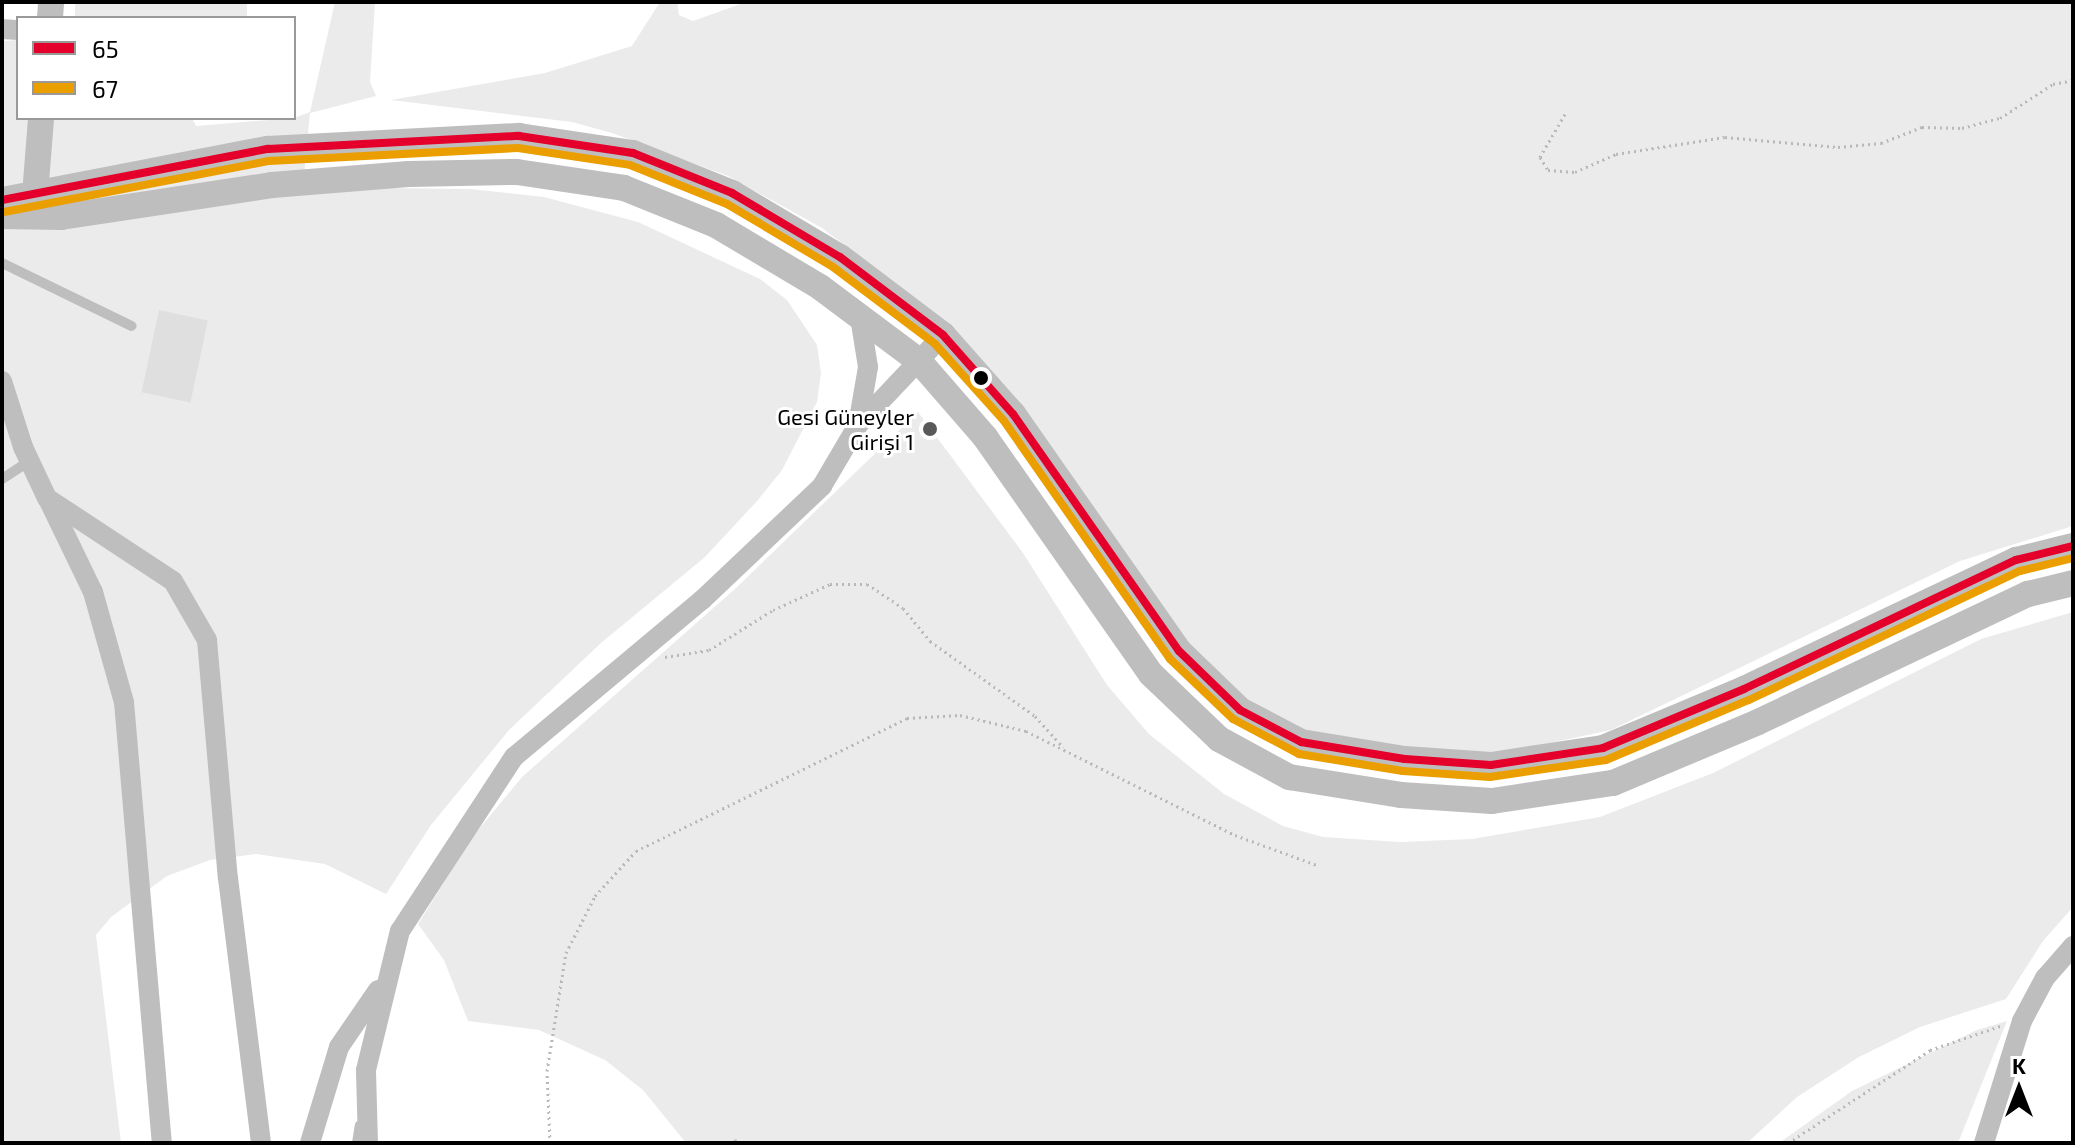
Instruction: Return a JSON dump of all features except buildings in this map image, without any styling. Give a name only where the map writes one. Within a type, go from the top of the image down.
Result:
[{"type":"street","points":[[35,195],[41,120]]},
{"type":"street","points":[[2,200],[268,149],[407,138],[519,136],[633,153],[732,193],[840,257],[943,335],[1013,414],[1179,651],[1240,710],[1301,742],[1405,759],[1491,765],[1603,748],[1744,689],[2016,560],[2073,546]]},
{"type":"street","points":[[2,216],[61,217],[287,184],[517,172],[624,188],[716,225],[860,317],[919,361],[985,437],[1151,674],[1219,739],[1289,777],[1401,795],[1492,801],[1613,783],[1758,722],[2028,594],[2073,583]]},
{"type":"street","points":[[858,425],[868,367],[860,317]]},
{"type":"street","points":[[368,1143],[363,1115],[374,1024],[400,931],[514,757],[702,600],[822,486],[858,425],[943,335]]},
{"type":"street","points":[[2,381],[30,461],[93,592],[124,702],[162,1143]]},
{"type":"street","points":[[47,498],[173,581],[207,640],[228,878],[261,1143]]},
{"type":"street","points":[[1984,1143],[2022,1021],[2045,978],[2073,946]]},
{"type":"street","points":[[310,1143],[339,1047],[391,970]]},
{"type":"lane","points":[[2,263],[132,326]]},
{"type":"lane","points":[[2,479],[30,461]]},
{"type":"lane","points":[[357,1143],[363,1115]]},
{"type":"path","points":[[1565,114],[1540,157],[1548,170],[1575,172],[1616,154],[1725,137],[1838,147],[1881,143],[1922,127],[1962,128],[2000,118],[2053,84],[2073,80]]},
{"type":"path","points":[[626,663],[709,650],[773,610],[830,584],[867,584],[903,608],[930,641],[1035,716],[1067,750]]},
{"type":"path","points":[[550,1143],[547,1071],[566,953],[595,896],[636,851],[907,718],[960,715],[1026,731],[1235,835],[1317,865]]},
{"type":"path","points":[[1788,1143],[1930,1050],[1977,1030],[2022,1021]]},
{"type":"shaded area","points":[[75,2],[247,2],[247,16],[75,16]]},
{"type":"shaded area","points":[[335,2],[375,2],[370,82],[376,96],[310,113],[302,195],[385,188],[470,189],[544,197],[638,222],[760,279],[787,300],[817,345],[821,373],[817,402],[782,470],[758,500],[705,557],[601,643],[509,730],[431,825],[386,894],[325,864],[256,854],[210,860],[167,876],[111,917],[96,935],[121,1143],[2,1143],[2,41],[16,40],[16,120],[193,120],[196,126],[296,120],[310,112]]},
{"type":"shaded area","points":[[660,2],[677,2],[679,15],[693,21],[746,2],[2073,2],[2073,526],[1960,561],[1611,730],[1498,754],[1329,744],[1229,694],[1112,546],[879,271],[822,228],[728,176],[612,133],[572,122],[391,100],[545,73],[632,46]]},
{"type":"shaded area","points":[[918,412],[1023,553],[1107,685],[1149,734],[1224,794],[1283,826],[1323,837],[1400,842],[1472,839],[1600,817],[1713,773],[1981,639],[2073,612],[2073,907],[2043,941],[2006,999],[1920,1027],[1859,1057],[1797,1097],[1747,1143],[686,1143],[643,1090],[605,1060],[539,1030],[468,1021],[444,960],[418,924],[474,835],[522,777],[736,588]]},
{"type":"shaded area","points":[[2007,1021],[1958,1143],[1779,1143],[1852,1091],[1977,1030]]},
{"type":"transit line","name":"65","points":[[2,200],[268,149],[519,136],[633,153],[732,193],[840,257],[943,335],[1013,414],[1179,651],[1240,710],[1301,742],[1405,759],[1491,765],[1603,748],[1744,689],[2016,560],[2073,546]]},
{"type":"transit line","name":"67","points":[[4,212],[269,161],[518,148],[630,165],[727,204],[833,267],[935,344],[1004,421],[1170,659],[1233,719],[1299,754],[1403,771],[1490,777],[1606,760],[1749,700],[2020,571],[2073,558]]},
{"type":"place","name":"Gesi Güneyler Girişi 1","points":[[930,429]]}]
